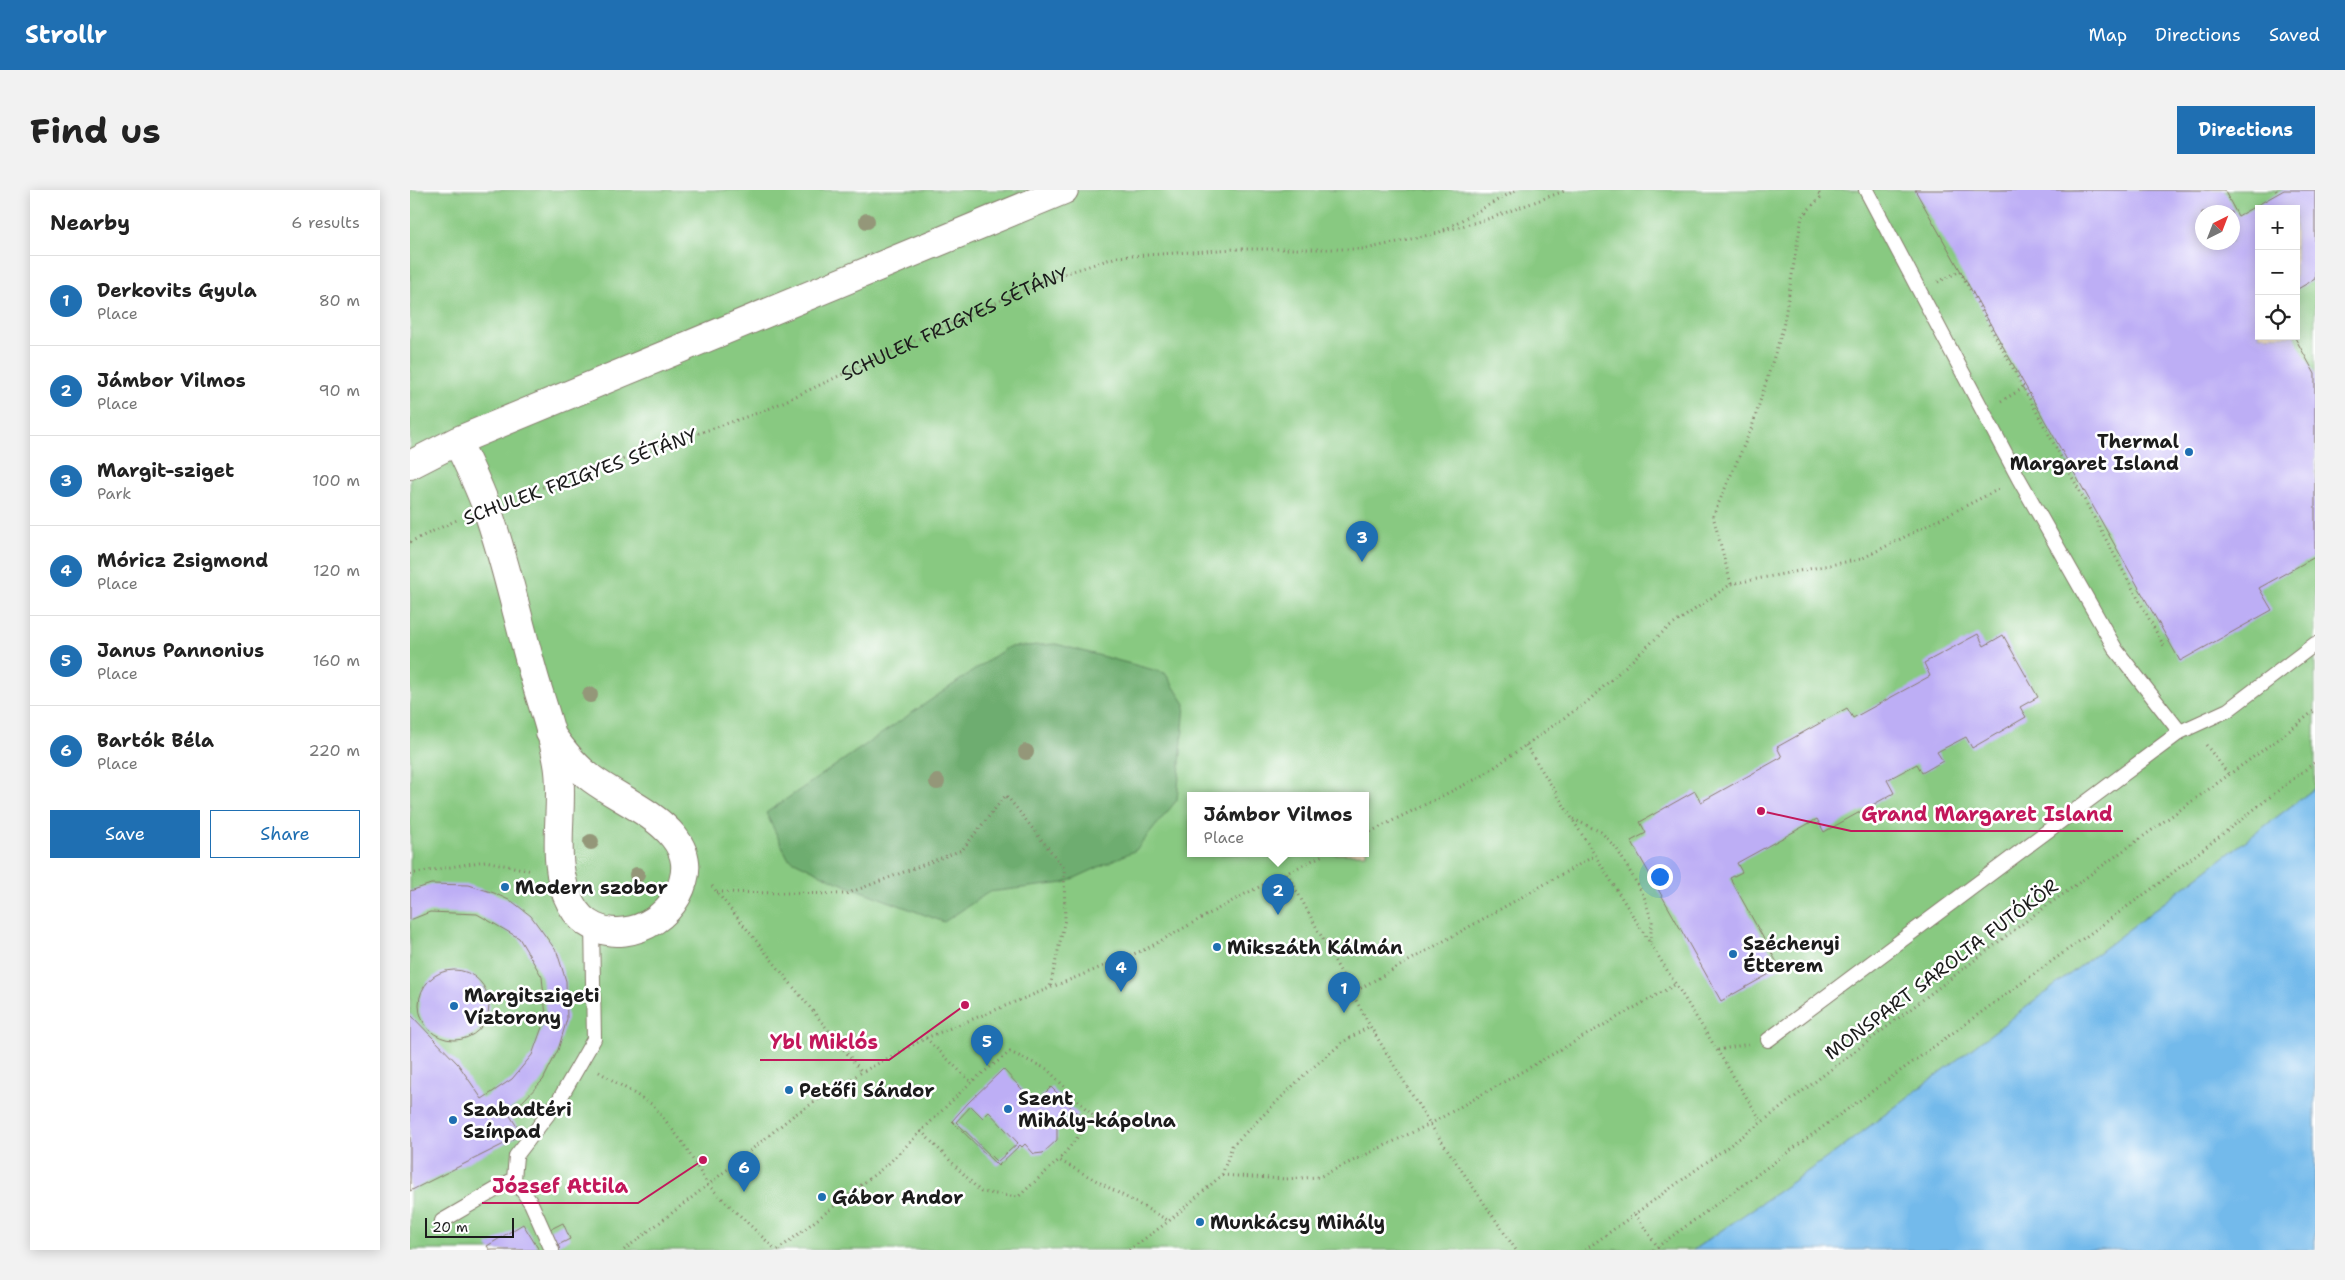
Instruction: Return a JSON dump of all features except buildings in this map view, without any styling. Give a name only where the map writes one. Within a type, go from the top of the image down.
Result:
[{"type":"street","points":[[410,465],[457,441],[1064,190]]},
{"type":"street","points":[[457,441],[486,507],[559,770],[560,876],[566,896],[576,914],[592,925],[607,931],[640,930],[656,921],[676,899],[685,881],[682,848],[662,824],[589,777],[572,762],[550,733]]},
{"type":"lane","points":[[1866,190],[2019,479],[2116,650],[2186,729]]},
{"type":"lane","points":[[1768,1040],[2186,729],[2228,710],[2315,644]]},
{"type":"lane","points":[[552,1250],[531,1203],[514,1179],[516,1156],[559,1100],[594,1039],[592,925]]},
{"type":"lane","points":[[442,1221],[514,1179]]},
{"type":"path","name":"SCHULEK FRIGYES SÉTÁNY","points":[[410,542],[486,507],[766,410],[1045,280],[1117,257],[1234,249],[1366,249],[1438,233],[1516,190]]},
{"type":"path","points":[[1438,233],[1491,218],[1567,190]]},
{"type":"path","points":[[1731,584],[1713,516],[1752,427],[1783,328],[1802,216],[1821,197],[1817,190]]},
{"type":"path","points":[[1920,292],[1960,270],[2165,648]]},
{"type":"path","points":[[1369,832],[1482,776],[1588,701],[1664,630],[1731,584],[1861,559],[2019,479]]},
{"type":"path","name":"MONSPART SAROLTA FUTÓKÖR","points":[[1585,1250],[1762,1122],[2034,915],[2284,735],[2315,710]]},
{"type":"path","points":[[2186,729],[2229,775]]},
{"type":"path","points":[[1526,745],[1762,1122]]},
{"type":"path","points":[[1653,1250],[1659,1248],[2157,886],[2315,762]]},
{"type":"path","points":[[717,892],[846,894],[962,850],[1006,795],[1064,868],[1065,919],[1050,987]]},
{"type":"path","points":[[1572,818],[1601,832],[1617,849],[1644,896],[1652,922],[1650,943]]},
{"type":"path","points":[[1352,993],[1596,855]]},
{"type":"path","points":[[624,1250],[708,1186],[794,1115],[862,1072],[926,1038],[1146,949],[1319,857]]},
{"type":"path","points":[[410,874],[485,861],[560,876]]},
{"type":"path","points":[[1287,873],[1370,1026],[1430,1124],[1516,1250]]},
{"type":"path","points":[[711,885],[862,1072]]},
{"type":"path","points":[[1222,1175],[1285,1179],[1319,1177],[1430,1124],[1676,984]]},
{"type":"path","points":[[1129,1250],[1169,1221],[1222,1175],[1232,1146],[1304,1075],[1344,1042],[1370,1026]]},
{"type":"path","points":[[926,1038],[971,1082]]},
{"type":"path","points":[[1717,1050],[1768,1040]]},
{"type":"path","points":[[581,1061],[654,1105],[683,1143],[708,1186],[777,1250],[888,1164],[921,1131],[971,1082],[1010,1052],[1047,1068],[1094,1117],[1060,1160],[1018,1197],[981,1192],[921,1131]]},
{"type":"path","points":[[1060,1160],[1169,1221]]},
{"type":"path","points":[[1635,1214],[1659,1248]]},
{"type":"green space","points":[[410,190],[2315,190],[2315,788],[1837,1151],[1693,1250],[410,1250]]},
{"type":"green space","points":[[1056,644],[1165,673],[1185,704],[1177,800],[1136,850],[1064,883],[989,892],[944,922],[837,882],[788,858],[766,813],[1008,647]]},
{"type":"water","points":[[2315,788],[2315,1250],[1693,1250],[1837,1151]]},
{"type":"place","name":"Thermal Margaret Island","points":[[2189,452]]},
{"type":"place","name":"Margit-sziget","points":[[1362,562]]},
{"type":"place","name":"Grand Margaret Island","points":[[1761,811]]},
{"type":"place","name":"Modern szobor","points":[[505,887]]},
{"type":"place","name":"Jámbor Vilmos","points":[[1278,915]]},
{"type":"place","name":"Mikszáth Kálmán","points":[[1217,947]]},
{"type":"place","name":"Széchenyi Étterem","points":[[1733,954]]},
{"type":"place","name":"Móricz Zsigmond","points":[[1121,992]]},
{"type":"place","name":"Ybl Miklós","points":[[965,1005]]},
{"type":"place","name":"Margitszigeti Víztorony","points":[[454,1006]]},
{"type":"place","name":"Derkovits Gyula","points":[[1344,1013]]},
{"type":"place","name":"Janus Pannonius","points":[[987,1066]]},
{"type":"place","name":"Petőfi Sándor","points":[[789,1090]]},
{"type":"place","name":"Szent Mihály-kápolna","points":[[1008,1109]]},
{"type":"place","name":"Szabadtéri Színpad","points":[[453,1120]]},
{"type":"place","name":"József Attila","points":[[703,1160]]},
{"type":"place","name":"Bartók Béla","points":[[744,1192]]},
{"type":"place","name":"Gábor Andor","points":[[822,1197]]},
{"type":"place","name":"Munkácsy Mihály","points":[[1200,1222]]}]
